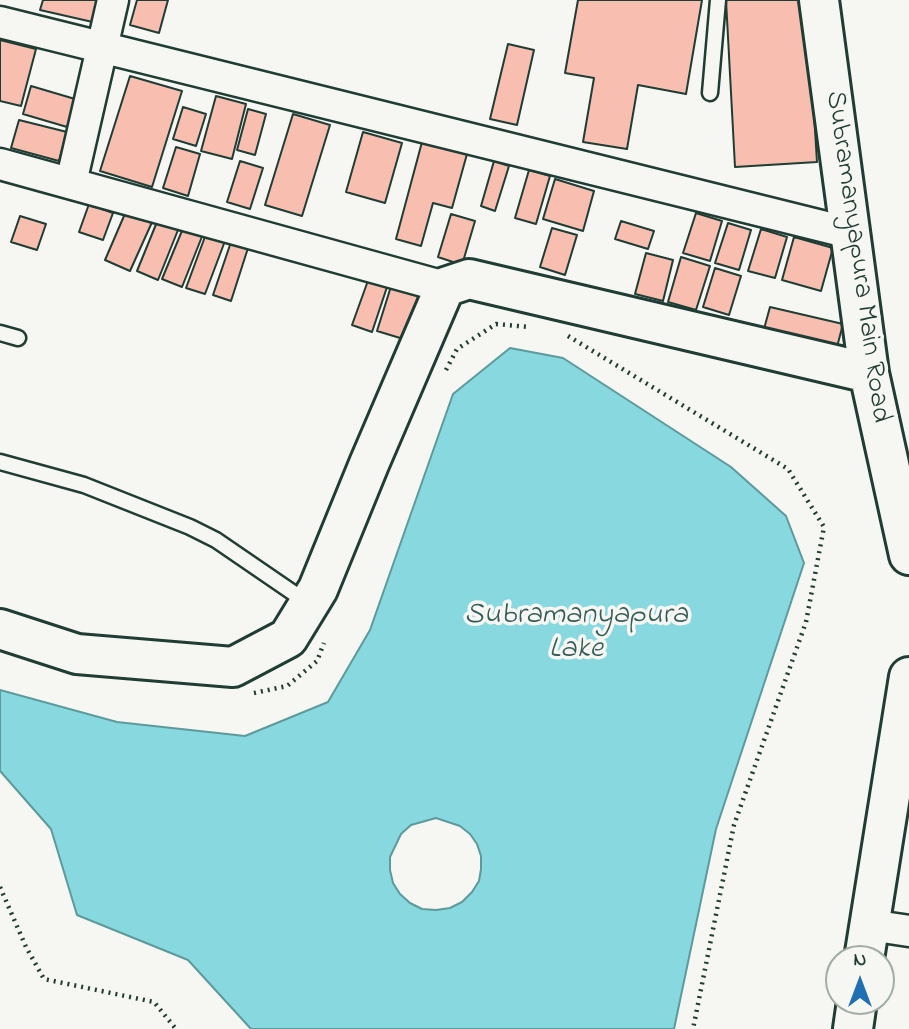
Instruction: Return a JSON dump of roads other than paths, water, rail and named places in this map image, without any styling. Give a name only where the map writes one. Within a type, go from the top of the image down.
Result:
[{"type":"street","points":[[71,183],[113,0]]},
{"type":"street","name":"Subramanyapura Main Road","points":[[819,0],[869,373],[909,555]]},
{"type":"street","points":[[0,22],[850,233]]},
{"type":"street","points":[[0,164],[445,287],[469,279],[869,373]]},
{"type":"street","points":[[0,629],[77,654],[233,667],[318,620],[318,589],[445,287]]},
{"type":"street","points":[[908,692],[899,803],[867,942],[909,931]]},
{"type":"lane","points":[[710,93],[718,0]]},
{"type":"lane","points":[[0,333],[18,338]]},
{"type":"lane","points":[[0,462],[84,485],[190,527],[216,540],[318,620]]},
{"type":"water","name":"Subramanyapura Lake","points":[[510,348],[563,358],[731,467],[786,516],[804,563],[716,829],[674,1029],[251,1029],[188,960],[77,915],[51,829],[0,771],[0,690],[117,722],[245,736],[328,702],[370,630],[453,394]],"holes":[[[436,818],[460,826],[470,834],[481,856],[479,881],[472,892],[462,902],[450,908],[422,909],[410,903],[393,883],[390,870],[390,857],[401,834],[411,825]]]}]
